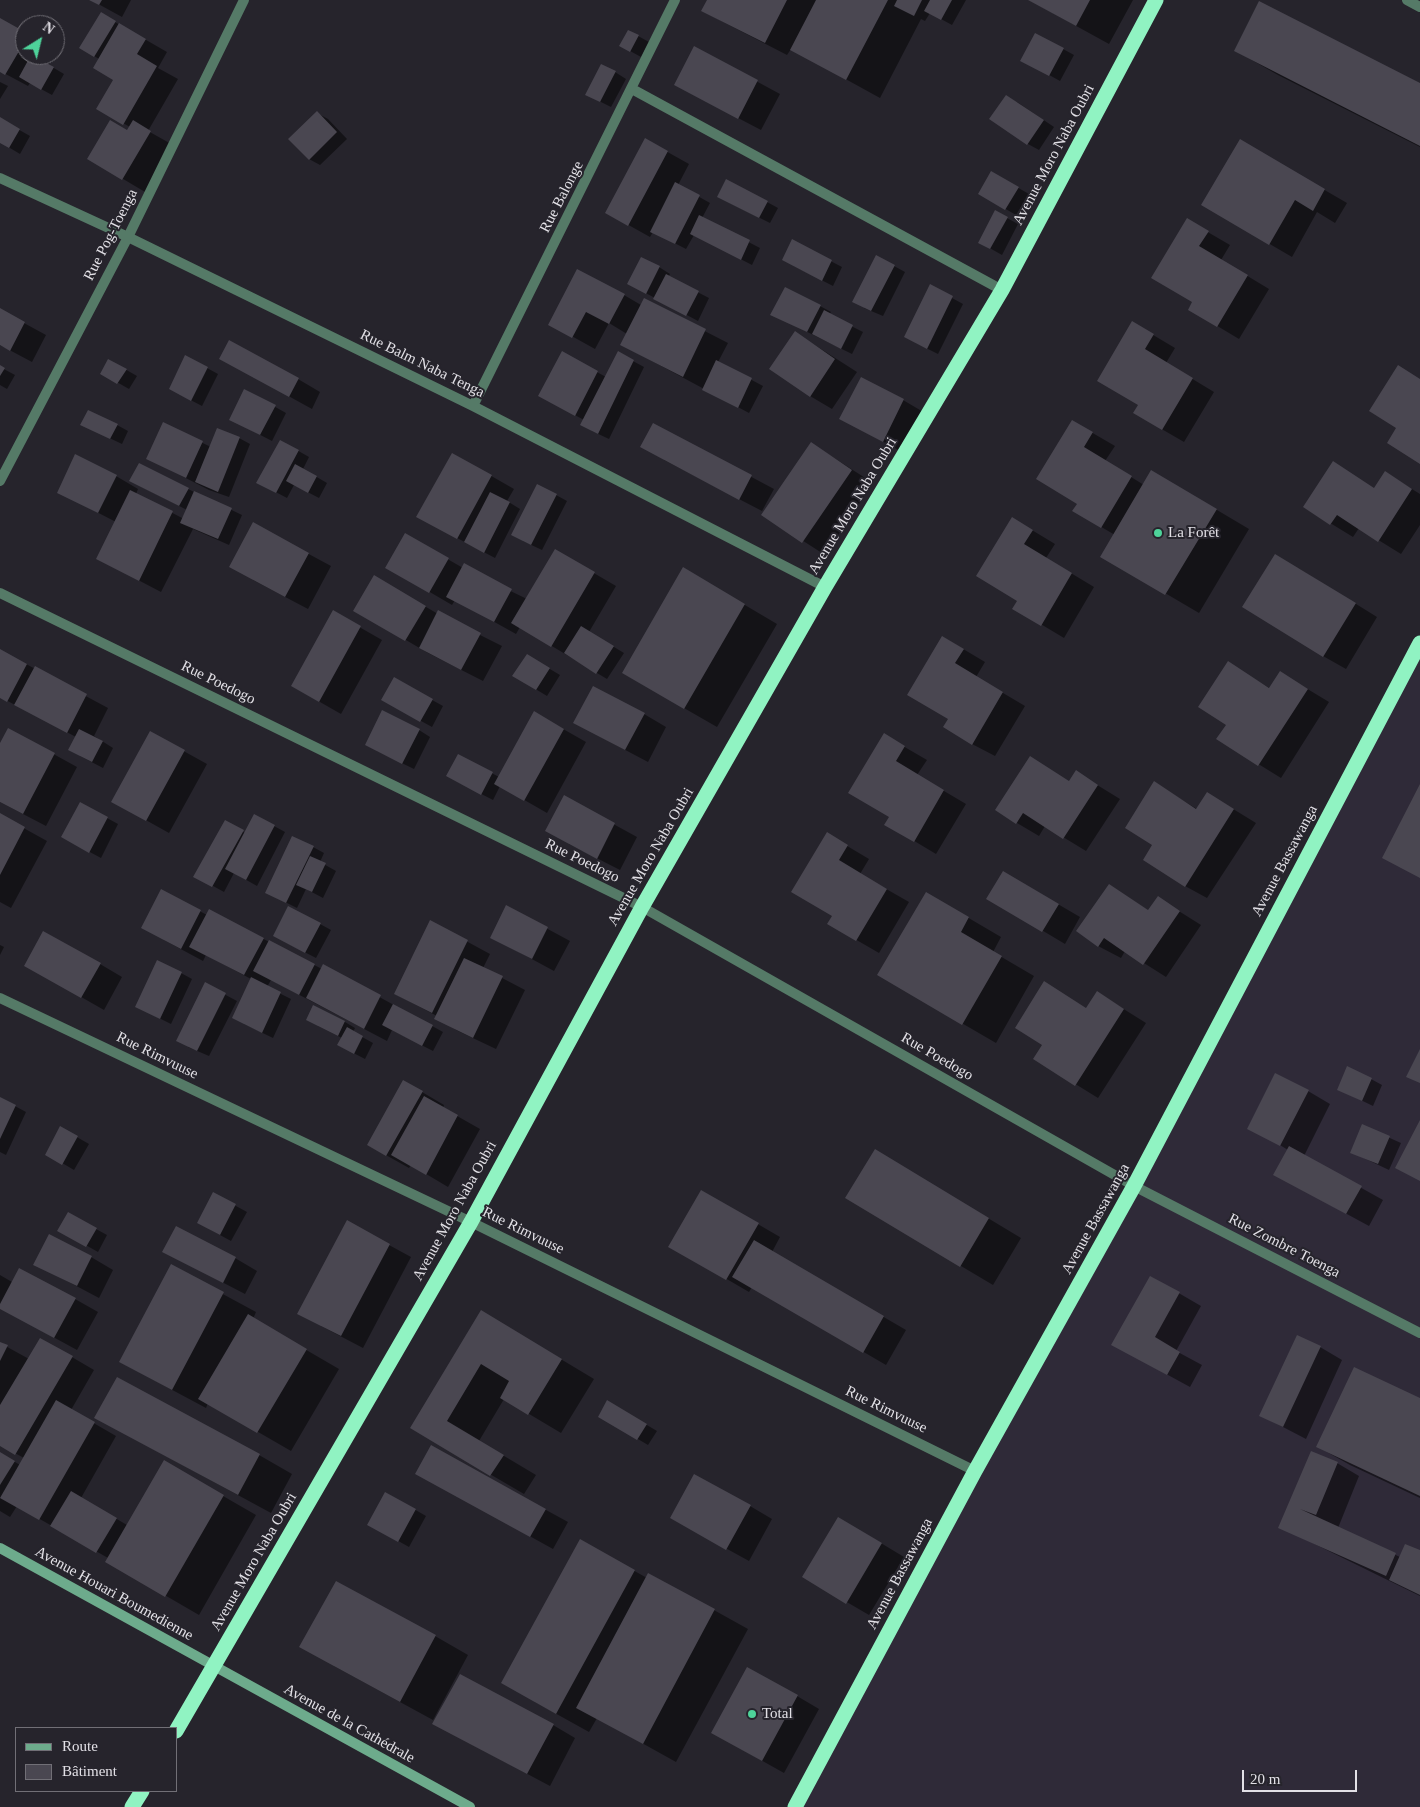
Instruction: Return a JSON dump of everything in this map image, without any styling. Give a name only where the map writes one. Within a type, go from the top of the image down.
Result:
[{"type":"highway","name":"Avenue Moro Naba Oubri","points":[[178,1728],[471,1222],[642,907],[826,587],[1002,290],[1156,0]]},
{"type":"highway","name":"Avenue Bassawanga","points":[[795,1807],[975,1471],[1134,1186],[1420,643]]},
{"type":"highway","points":[[132,1807],[141,1792]]},
{"type":"main road","name":"Avenue Houari Boumedienne","points":[[0,1548],[214,1666]]},
{"type":"main road","name":"Avenue de la Cathédrale","points":[[214,1666],[470,1807]]},
{"type":"street","name":"Rue Pog-Toenga","points":[[0,481],[128,237],[244,0]]},
{"type":"street","name":"Rue Balonge","points":[[474,406],[675,0]]},
{"type":"street","points":[[1407,0],[1420,7]]},
{"type":"street","points":[[632,89],[1002,290]]},
{"type":"street","name":"Rue Balm Naba Tenga","points":[[0,178],[128,237],[474,406],[826,587]]},
{"type":"street","name":"Rue Poedogo","points":[[0,593],[642,907],[1134,1186]]},
{"type":"street","name":"Rue Rimvuuse","points":[[0,998],[471,1222],[975,1471]]},
{"type":"street","name":"Rue Zombre Toenga","points":[[1134,1186],[1420,1333]]},
{"type":"shaded area","points":[[1420,643],[1420,1807],[796,1807]]},
{"type":"building","points":[[89,0],[102,0],[99,5]]},
{"type":"building","points":[[707,0],[787,0],[765,43],[701,11]]},
{"type":"building","points":[[816,0],[888,0],[846,80],[790,50]]},
{"type":"building","points":[[897,0],[922,0],[914,16],[894,6]]},
{"type":"building","points":[[930,0],[952,0],[941,20],[924,11]]},
{"type":"building","points":[[1028,0],[1090,0],[1076,26]]},
{"type":"building","points":[[1259,1],[1420,83],[1420,146],[1234,51]]},
{"type":"building","points":[[101,12],[116,21],[94,57],[79,48]]},
{"type":"building","points":[[0,18],[15,26],[15,58],[5,75],[0,72]]},
{"type":"building","points":[[119,23],[146,39],[137,54],[157,66],[123,125],[96,109],[113,80],[93,68]]},
{"type":"building","points":[[628,30],[639,35],[630,52],[619,46]]},
{"type":"building","points":[[1035,33],[1064,48],[1049,76],[1020,61]]},
{"type":"building","points":[[694,46],[758,80],[738,119],[674,85]]},
{"type":"building","points":[[601,64],[616,71],[600,102],[585,95]]},
{"type":"building","points":[[26,65],[50,65],[54,67],[41,90],[19,77]]},
{"type":"building","points":[[1006,95],[1044,120],[1027,145],[989,119]]},
{"type":"building","points":[[317,111],[337,132],[309,160],[288,139]]},
{"type":"building","points":[[0,117],[20,129],[9,148],[0,143]]},
{"type":"building","points":[[110,120],[127,130],[133,120],[151,131],[122,180],[87,159]]},
{"type":"building","points":[[645,138],[668,151],[628,226],[605,213]]},
{"type":"building","points":[[1240,139],[1325,189],[1313,211],[1295,200],[1269,245],[1201,205]]},
{"type":"building","points":[[991,171],[1019,187],[1005,210],[978,194]]},
{"type":"building","points":[[726,179],[768,201],[759,218],[717,197]]},
{"type":"building","points":[[675,182],[700,195],[675,244],[650,232]]},
{"type":"building","points":[[995,210],[1008,217],[990,249],[978,243]]},
{"type":"building","points":[[699,215],[750,240],[741,260],[690,234]]},
{"type":"building","points":[[1187,218],[1209,231],[1199,246],[1248,275],[1217,327],[1188,310],[1192,302],[1151,278]]},
{"type":"building","points":[[792,239],[832,260],[822,281],[782,260]]},
{"type":"building","points":[[876,255],[895,265],[871,311],[852,302]]},
{"type":"building","points":[[641,257],[660,266],[646,294],[627,284]]},
{"type":"building","points":[[577,269],[625,294],[609,324],[586,312],[572,338],[548,325]]},
{"type":"building","points":[[666,274],[699,291],[686,316],[653,299]]},
{"type":"building","points":[[930,284],[953,296],[927,349],[904,337]]},
{"type":"building","points":[[785,287],[821,305],[807,332],[770,315]]},
{"type":"building","points":[[644,298],[706,329],[683,377],[620,345]]},
{"type":"building","points":[[0,308],[25,322],[10,351],[0,345]]},
{"type":"building","points":[[824,310],[853,325],[841,349],[812,334]]},
{"type":"building","points":[[1132,321],[1154,334],[1145,349],[1193,378],[1162,430],[1133,413],[1138,405],[1097,381]]},
{"type":"building","points":[[795,331],[835,359],[810,397],[769,369]]},
{"type":"building","points":[[229,340],[299,378],[289,397],[219,359]]},
{"type":"building","points":[[562,351],[598,371],[575,416],[538,396]]},
{"type":"building","points":[[618,351],[634,360],[598,434],[580,425]]},
{"type":"building","points":[[185,355],[208,367],[191,401],[169,389]]},
{"type":"building","points":[[108,359],[127,369],[117,384],[100,374]]},
{"type":"building","points":[[716,360],[752,378],[738,408],[702,390]]},
{"type":"building","points":[[0,365],[5,368],[0,376]]},
{"type":"building","points":[[1398,365],[1420,379],[1420,464],[1387,443],[1396,428],[1369,411]]},
{"type":"building","points":[[861,377],[904,399],[883,442],[839,419]]},
{"type":"building","points":[[244,389],[276,405],[260,435],[229,420]]},
{"type":"building","points":[[88,410],[118,424],[110,439],[80,425]]},
{"type":"building","points":[[1072,420],[1093,432],[1084,447],[1132,476],[1101,528],[1072,511],[1077,504],[1036,479]]},
{"type":"building","points":[[163,422],[203,441],[186,478],[146,459]]},
{"type":"building","points":[[653,423],[752,475],[739,500],[640,447]]},
{"type":"building","points":[[217,428],[240,437],[218,492],[195,482]]},
{"type":"building","points":[[280,440],[299,450],[276,493],[256,483]]},
{"type":"building","points":[[811,442],[852,470],[802,543],[761,515]]},
{"type":"building","points":[[452,453],[492,475],[457,539],[416,517]]},
{"type":"building","points":[[75,454],[117,475],[98,513],[57,493]]},
{"type":"building","points":[[1333,461],[1374,488],[1385,471],[1412,489],[1378,542],[1337,515],[1330,525],[1303,507]]},
{"type":"building","points":[[139,463],[189,488],[179,506],[129,481]]},
{"type":"building","points":[[295,464],[317,476],[308,493],[286,481]]},
{"type":"building","name":"La Forêt","points":[[1151,470],[1217,509],[1165,595],[1100,557]]},
{"type":"building","points":[[537,484],[557,494],[531,545],[511,535]]},
{"type":"building","points":[[130,490],[173,511],[139,581],[96,559]]},
{"type":"building","points":[[194,491],[232,508],[218,539],[180,523]]},
{"type":"building","points":[[490,492],[510,502],[484,553],[464,542]]},
{"type":"building","points":[[1012,517],[1033,530],[1024,544],[1072,573],[1041,626],[1012,609],[1017,601],[976,576]]},
{"type":"building","points":[[253,522],[309,553],[285,597],[229,567]]},
{"type":"building","points":[[405,533],[449,558],[429,593],[385,568]]},
{"type":"building","points":[[555,549],[595,572],[551,647],[511,623]]},
{"type":"building","points":[[1275,554],[1356,603],[1323,657],[1242,607]]},
{"type":"building","points":[[464,563],[512,589],[494,622],[446,597]]},
{"type":"building","points":[[683,567],[745,604],[684,709],[622,673]]},
{"type":"building","points":[[374,575],[426,606],[405,641],[353,611]]},
{"type":"building","points":[[333,610],[361,626],[319,702],[291,686]]},
{"type":"building","points":[[438,610],[481,633],[461,670],[419,648]]},
{"type":"building","points":[[581,626],[614,646],[596,674],[564,653]]},
{"type":"building","points":[[942,636],[964,649],[955,663],[1003,692],[972,745],[943,727],[948,719],[907,695]]},
{"type":"building","points":[[0,649],[27,664],[7,702],[0,698]]},
{"type":"building","points":[[527,654],[550,668],[536,690],[512,676]]},
{"type":"building","points":[[1228,661],[1269,688],[1280,671],[1308,689],[1258,766],[1216,739],[1226,725],[1198,707]]},
{"type":"building","points":[[35,666],[87,694],[67,733],[14,705]]},
{"type":"building","points":[[394,677],[433,699],[420,722],[381,700]]},
{"type":"building","points":[[593,686],[645,713],[625,750],[573,723]]},
{"type":"building","points":[[382,710],[420,729],[402,764],[365,745]]},
{"type":"building","points":[[534,711],[564,729],[524,801],[494,784]]},
{"type":"building","points":[[8,728],[55,753],[23,814],[0,802],[0,743]]},
{"type":"building","points":[[79,729],[103,741],[92,762],[68,750]]},
{"type":"building","points":[[150,731],[185,750],[146,821],[111,802]]},
{"type":"building","points":[[884,733],[905,746],[896,761],[944,790],[914,842],[884,825],[889,817],[848,793]]},
{"type":"building","points":[[458,754],[493,772],[481,795],[446,776]]},
{"type":"building","points":[[1030,756],[1069,781],[1076,770],[1098,785],[1063,839],[1023,813],[1016,824],[995,810]]},
{"type":"building","points":[[1154,781],[1196,809],[1207,792],[1234,809],[1185,887],[1143,860],[1152,845],[1125,828]]},
{"type":"building","points":[[1420,784],[1420,878],[1382,858]]},
{"type":"building","points":[[564,795],[615,823],[597,859],[545,831]]},
{"type":"building","points":[[80,802],[108,817],[89,853],[61,837]]},
{"type":"building","points":[[0,813],[25,827],[0,875]]},
{"type":"building","points":[[254,814],[275,825],[246,880],[225,869]]},
{"type":"building","points":[[225,820],[244,830],[212,887],[193,877]]},
{"type":"building","points":[[827,832],[848,845],[839,860],[887,889],[856,941],[827,924],[832,916],[791,892]]},
{"type":"building","points":[[292,836],[314,846],[286,903],[265,893]]},
{"type":"building","points":[[310,856],[326,863],[312,892],[296,885]]},
{"type":"building","points":[[1003,871],[1059,904],[1042,932],[986,899]]},
{"type":"building","points":[[1109,884],[1148,910],[1158,896],[1180,911],[1143,965],[1104,938],[1098,947],[1076,931]]},
{"type":"building","points":[[161,889],[201,910],[181,949],[141,928]]},
{"type":"building","points":[[926,892],[969,917],[961,932],[1002,956],[962,1025],[877,975]]},
{"type":"building","points":[[506,905],[548,927],[532,959],[490,938]]},
{"type":"building","points":[[288,906],[321,923],[305,953],[273,936]]},
{"type":"building","points":[[209,909],[264,938],[244,975],[189,947]]},
{"type":"building","points":[[430,920],[468,940],[432,1013],[394,994]]},
{"type":"building","points":[[43,931],[101,963],[81,998],[24,966]]},
{"type":"building","points":[[269,940],[315,964],[299,995],[253,971]]},
{"type":"building","points":[[464,958],[503,976],[473,1038],[434,1019]]},
{"type":"building","points":[[157,960],[182,972],[160,1019],[135,1007]]},
{"type":"building","points":[[323,964],[381,995],[364,1029],[306,998]]},
{"type":"building","points":[[251,977],[281,992],[262,1033],[232,1018]]},
{"type":"building","points":[[1044,981],[1086,1008],[1097,991],[1124,1009],[1075,1086],[1033,1059],[1042,1045],[1015,1028]]},
{"type":"building","points":[[205,982],[226,993],[197,1051],[176,1041]]},
{"type":"building","points":[[393,1004],[433,1025],[422,1046],[382,1025]]},
{"type":"building","points":[[313,1005],[345,1021],[338,1036],[306,1020]]},
{"type":"building","points":[[347,1027],[363,1036],[354,1054],[337,1045]]},
{"type":"building","points":[[1420,1049],[1420,1083],[1406,1077]]},
{"type":"building","points":[[1347,1066],[1372,1078],[1362,1101],[1337,1090]]},
{"type":"building","points":[[1275,1073],[1309,1090],[1280,1146],[1247,1129]]},
{"type":"building","points":[[403,1080],[423,1091],[386,1156],[367,1145]]},
{"type":"building","points":[[424,1096],[458,1115],[426,1175],[391,1155]]},
{"type":"building","points":[[0,1097],[16,1105],[0,1139]]},
{"type":"building","points":[[1420,1120],[1420,1181],[1395,1168]]},
{"type":"building","points":[[1362,1124],[1390,1136],[1378,1164],[1350,1153]]},
{"type":"building","points":[[60,1126],[78,1136],[62,1165],[45,1155]]},
{"type":"building","points":[[1289,1146],[1362,1186],[1346,1214],[1273,1175]]},
{"type":"building","points":[[875,1149],[989,1218],[960,1267],[845,1198]]},
{"type":"building","points":[[701,1190],[759,1223],[726,1280],[668,1247]]},
{"type":"building","points":[[213,1192],[236,1204],[220,1235],[197,1223]]},
{"type":"building","points":[[68,1212],[97,1228],[86,1247],[57,1231]]},
{"type":"building","points":[[347,1220],[390,1244],[341,1336],[297,1314]]},
{"type":"building","points":[[176,1226],[236,1257],[223,1283],[162,1252]]},
{"type":"building","points":[[49,1234],[92,1256],[77,1286],[33,1265]]},
{"type":"building","points":[[754,1240],[884,1316],[863,1353],[732,1277]]},
{"type":"building","points":[[171,1264],[224,1292],[172,1390],[119,1362]]},
{"type":"building","points":[[19,1268],[76,1298],[54,1338],[0,1309],[0,1304]]},
{"type":"building","points":[[1150,1276],[1180,1292],[1155,1337],[1180,1352],[1167,1375],[1111,1345]]},
{"type":"building","points":[[481,1310],[562,1359],[528,1415],[500,1398],[509,1381],[481,1364],[447,1421],[504,1455],[490,1476],[410,1428]]},
{"type":"building","points":[[248,1314],[307,1349],[257,1433],[198,1399]]},
{"type":"building","points":[[1297,1335],[1321,1346],[1283,1427],[1259,1416]]},
{"type":"building","points":[[40,1338],[73,1356],[15,1455],[0,1446],[0,1405]]},
{"type":"building","points":[[0,1342],[8,1345],[0,1361]]},
{"type":"building","points":[[1354,1367],[1420,1398],[1420,1496],[1316,1447]]},
{"type":"building","points":[[117,1377],[260,1454],[238,1495],[94,1418]]},
{"type":"building","points":[[56,1400],[95,1422],[39,1520],[0,1498]]},
{"type":"building","points":[[607,1400],[647,1424],[637,1440],[598,1417]]},
{"type":"building","points":[[431,1445],[546,1509],[530,1537],[415,1474]]},
{"type":"building","points":[[1311,1451],[1338,1462],[1316,1515],[1300,1509],[1396,1553],[1386,1576],[1278,1528]]},
{"type":"building","points":[[0,1452],[15,1461],[0,1485]]},
{"type":"building","points":[[164,1460],[224,1495],[165,1597],[105,1562]]},
{"type":"building","points":[[694,1474],[751,1505],[726,1550],[670,1518]]},
{"type":"building","points":[[71,1491],[117,1518],[96,1553],[50,1526]]},
{"type":"building","points":[[385,1492],[416,1509],[398,1542],[367,1525]]},
{"type":"building","points":[[838,1517],[882,1543],[846,1604],[802,1577]]},
{"type":"building","points":[[580,1539],[635,1570],[556,1714],[501,1683]]},
{"type":"building","points":[[1405,1544],[1420,1550],[1420,1595],[1389,1580]]},
{"type":"building","points":[[648,1573],[715,1609],[643,1744],[576,1708]]},
{"type":"building","points":[[336,1581],[436,1635],[400,1702],[299,1647]]},
{"type":"building","points":[[747,1667],[798,1695],[762,1761],[711,1733]]},
{"type":"building","points":[[460,1674],[554,1724],[527,1774],[432,1724]]},
{"type":"place","name":"La Forêt","points":[[1158,533]]},
{"type":"place","name":"Total","points":[[752,1714]]}]
